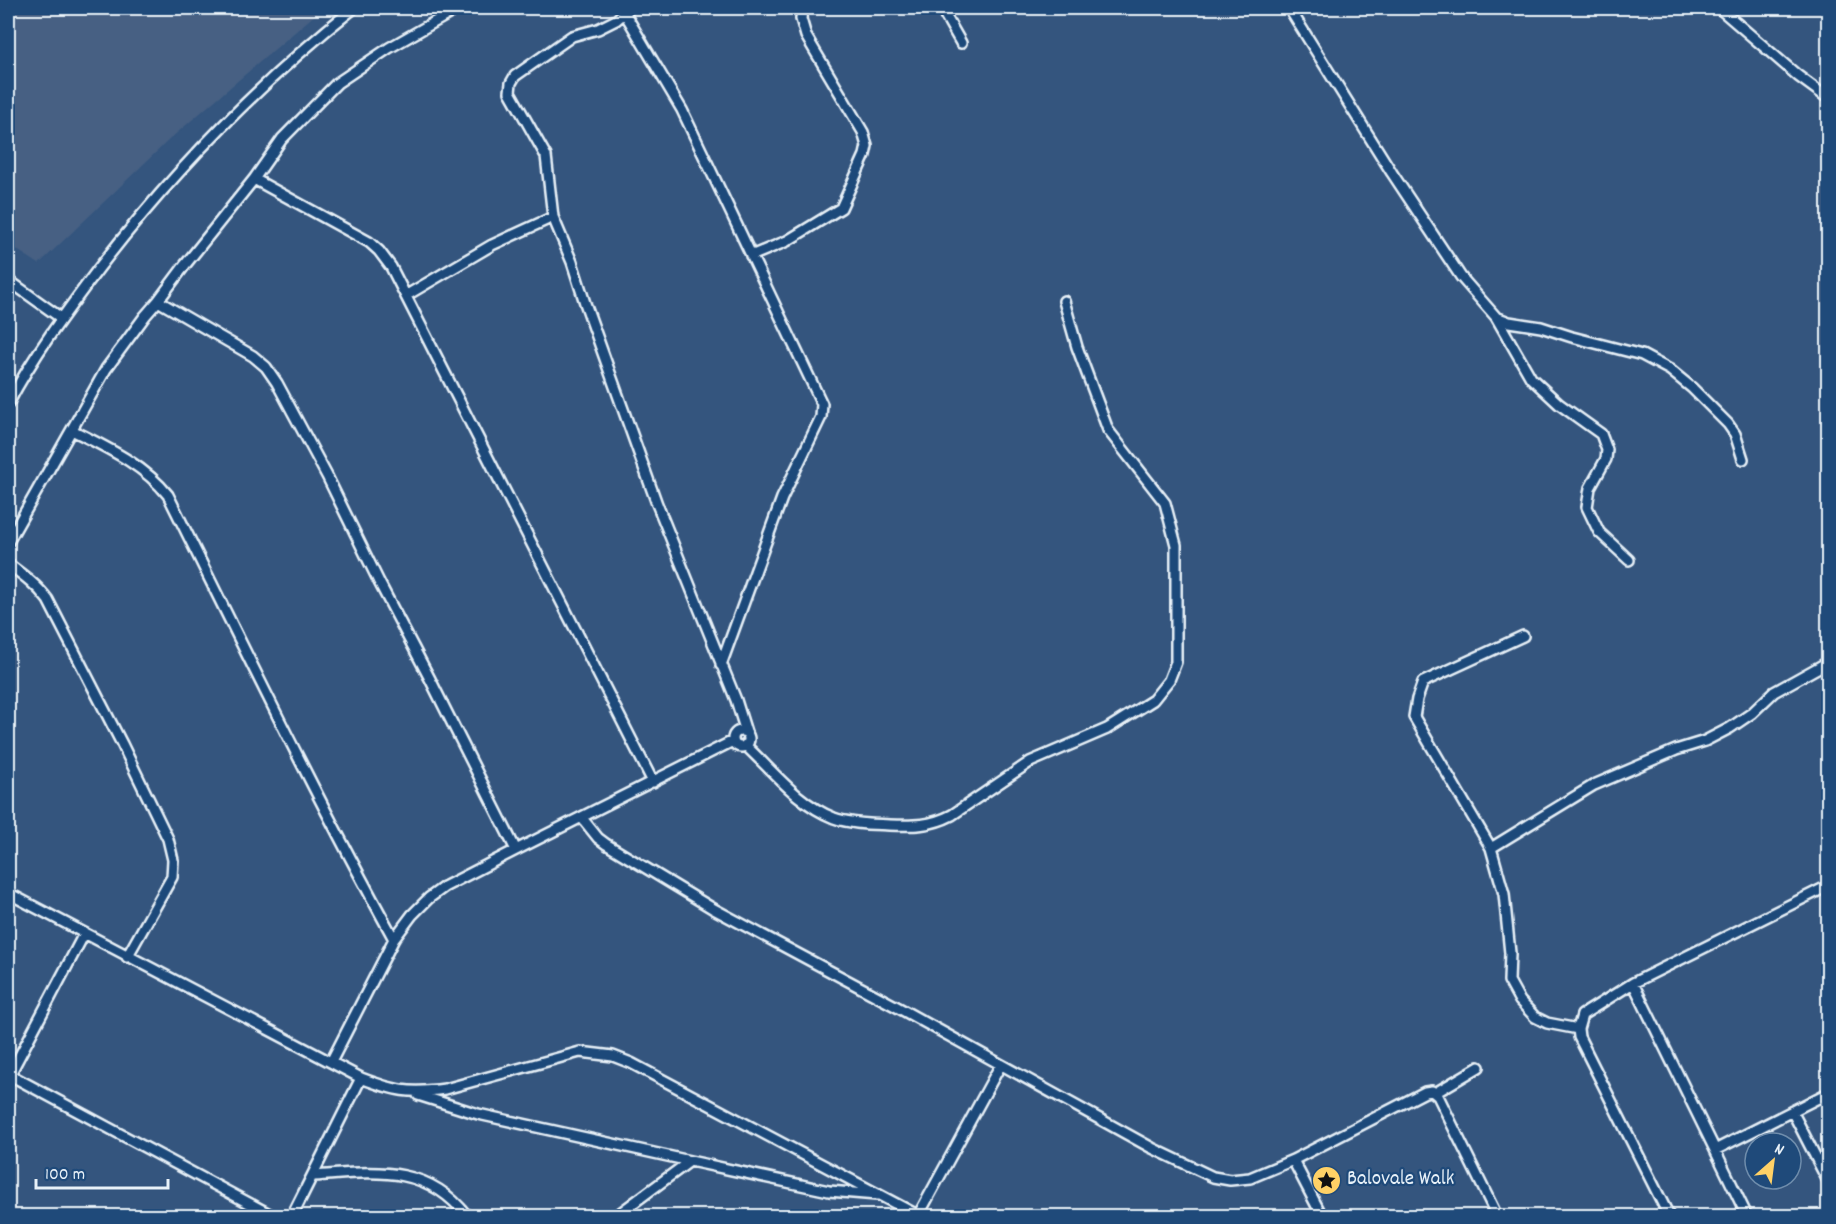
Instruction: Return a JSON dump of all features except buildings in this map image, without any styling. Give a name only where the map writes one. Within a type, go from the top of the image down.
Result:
[{"type":"street","points":[[8,404],[61,318],[139,217],[201,146],[316,37],[354,8]]},
{"type":"street","points":[[8,542],[106,369],[145,316],[254,179],[282,138],[337,83],[389,48],[459,8]]},
{"type":"street","points":[[752,256],[788,241],[841,208],[867,146],[864,132],[806,36],[801,19],[801,8]]},
{"type":"street","points":[[941,8],[961,43]]},
{"type":"street","points":[[1289,8],[1392,173],[1461,277],[1496,317],[1531,378],[1559,404],[1601,435],[1607,450],[1606,459],[1590,488],[1587,507],[1599,532],[1629,560]]},
{"type":"street","points":[[1719,8],[1798,76],[1828,98]]},
{"type":"street","points":[[721,664],[782,498],[821,417],[822,404],[682,110],[627,10],[616,20],[572,36],[515,76],[510,92],[546,156],[553,217],[572,262],[657,504],[721,664],[736,700],[749,741],[745,746]]},
{"type":"street","points":[[254,179],[369,242],[379,250],[407,296],[653,782]]},
{"type":"street","points":[[407,296],[492,245],[553,217]]},
{"type":"street","points":[[8,280],[61,318]]},
{"type":"street","points":[[159,301],[253,356],[266,367],[277,383],[327,476],[378,582],[430,679],[516,850]]},
{"type":"street","points":[[733,741],[738,746],[745,746],[794,793],[834,818],[871,824],[924,826],[952,815],[1030,762],[1107,729],[1131,715],[1154,700],[1169,681],[1178,648],[1177,565],[1176,545],[1165,503],[1108,430],[1077,347],[1064,301]]},
{"type":"street","points":[[1496,317],[1642,355],[1670,370],[1692,388],[1728,424],[1735,434],[1743,459]]},
{"type":"street","points":[[72,430],[138,466],[156,480],[168,495],[253,668],[394,939]]},
{"type":"street","points":[[8,564],[29,579],[48,600],[168,839],[173,860],[172,876],[127,957]]},
{"type":"street","points":[[1523,636],[1423,682],[1414,717],[1491,848],[1504,894],[1510,953],[1509,981],[1520,1001],[1538,1020],[1578,1029]]},
{"type":"street","points":[[1491,848],[1594,785],[1676,750],[1705,741],[1730,728],[1752,713],[1774,692],[1828,662]]},
{"type":"street","points":[[331,1062],[394,939],[412,915],[436,892],[733,741],[738,731],[746,732]]},
{"type":"street","points":[[582,818],[598,838],[712,909],[897,1007],[1152,1148],[1213,1177],[1241,1180],[1293,1160],[1428,1090],[1435,1093],[1497,1216]]},
{"type":"street","points":[[1668,1216],[1579,1037],[1578,1029],[1582,1015],[1633,983],[1828,886]]},
{"type":"street","points":[[8,893],[361,1078],[387,1088],[412,1093],[478,1114],[690,1161],[829,1191],[880,1195]]},
{"type":"street","points":[[84,934],[9,1077],[273,1216]]},
{"type":"street","points":[[1633,983],[1747,1216]]},
{"type":"street","points":[[412,1093],[445,1089],[579,1052],[596,1052],[613,1056],[631,1063],[919,1216],[1000,1066]]},
{"type":"street","points":[[1435,1093],[1479,1067]]},
{"type":"street","points":[[292,1216],[361,1078]]},
{"type":"street","points":[[1715,1150],[1828,1093]]},
{"type":"street","points":[[1792,1112],[1828,1181]]},
{"type":"street","points":[[1293,1160],[1322,1216]]},
{"type":"street","points":[[616,1216],[690,1161]]},
{"type":"street","points":[[313,1176],[385,1172],[406,1175],[452,1198],[466,1216]]},
{"type":"shaded area","points":[[8,8],[323,8],[171,138],[39,264],[8,244]]},
{"type":"place","name":"Balovale Walk","points":[[1326,1180]]}]
